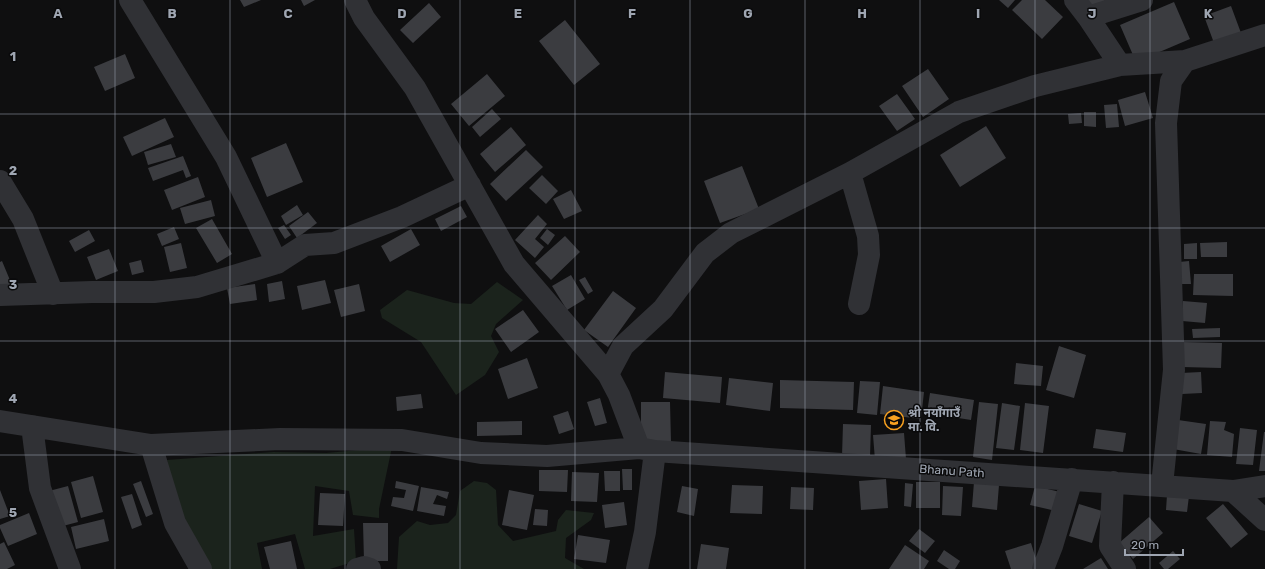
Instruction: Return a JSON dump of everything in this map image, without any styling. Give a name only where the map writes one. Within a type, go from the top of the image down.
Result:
[{"type":"street","points":[[130,0],[226,157],[277,263]]},
{"type":"street","points":[[355,0],[364,18],[415,88],[514,264],[608,374],[647,449],[645,532],[637,569]]},
{"type":"street","points":[[1075,0],[1120,65]]},
{"type":"street","points":[[1088,17],[1142,0]]},
{"type":"street","points":[[608,374],[623,346],[663,309],[705,253],[731,233],[850,173],[958,112],[1035,86],[1120,65],[1185,61],[1265,35]]},
{"type":"street","points":[[1162,485],[1174,370],[1166,123],[1171,81],[1185,61]]},
{"type":"street","points":[[850,173],[868,236],[869,255],[859,304]]},
{"type":"street","points":[[0,181],[23,219],[53,294]]},
{"type":"street","points":[[0,295],[92,292],[154,292],[197,287],[277,263],[305,245],[334,243],[402,217],[470,185]]},
{"type":"street","name":"Bhanu Path","points":[[0,421],[151,445],[280,438],[402,440],[481,453],[547,456],[647,449],[1233,491],[1265,486]]},
{"type":"street","points":[[32,426],[40,488],[70,569]]},
{"type":"street","points":[[151,445],[175,523],[201,569]]},
{"type":"street","points":[[1043,569],[1052,546],[1072,479]]},
{"type":"street","points":[[1113,482],[1110,546],[1125,569]]},
{"type":"street","points":[[1233,491],[1265,520]]},
{"type":"street","points":[[357,569],[364,567],[370,569]]},
{"type":"shaded area","points":[[497,282],[523,300],[496,324],[491,336],[499,352],[485,375],[456,395],[421,342],[382,318],[380,310],[407,290],[454,303],[471,304]]},
{"type":"shaded area","points":[[392,447],[379,509],[379,518],[353,515],[349,491],[315,486],[313,536],[354,529],[356,561],[330,569],[305,569],[295,534],[257,543],[262,569],[208,569],[175,500],[167,460],[273,452],[326,453]]},
{"type":"shaded area","points":[[474,481],[487,483],[496,490],[498,525],[513,541],[556,531],[558,520],[566,510],[594,513],[591,520],[566,538],[565,558],[584,569],[397,569],[399,537],[417,521],[430,525],[448,523],[456,515],[460,491]]},
{"type":"building","points":[[240,0],[261,0],[244,7]]},
{"type":"building","points":[[301,0],[315,0],[304,6]]},
{"type":"building","points":[[999,0],[1015,0],[1008,8]]},
{"type":"building","points":[[1022,0],[1045,0],[1063,17],[1042,39],[1012,10]]},
{"type":"building","points":[[1084,0],[1106,0],[1087,10]]},
{"type":"building","points":[[1174,2],[1190,39],[1136,62],[1120,25]]},
{"type":"building","points":[[429,3],[441,17],[413,43],[400,30]]},
{"type":"building","points":[[1231,6],[1241,33],[1214,43],[1204,16]]},
{"type":"building","points":[[565,20],[600,64],[574,85],[539,41]]},
{"type":"building","points":[[125,54],[135,78],[105,91],[94,67]]},
{"type":"building","points":[[928,69],[949,99],[923,117],[902,86]]},
{"type":"building","points":[[487,74],[505,96],[469,126],[451,104]]},
{"type":"building","points":[[1145,92],[1153,118],[1125,126],[1118,100]]},
{"type":"building","points":[[897,94],[915,119],[897,131],[879,106]]},
{"type":"building","points":[[1117,104],[1119,127],[1106,128],[1104,105]]},
{"type":"building","points":[[492,109],[501,119],[480,137],[472,127]]},
{"type":"building","points":[[1084,112],[1096,112],[1096,127],[1084,126]]},
{"type":"building","points":[[1081,113],[1082,123],[1069,124],[1068,114]]},
{"type":"building","points":[[165,118],[174,137],[132,156],[123,137]]},
{"type":"building","points":[[986,126],[1006,158],[960,187],[940,155]]},
{"type":"building","points":[[511,127],[526,145],[495,172],[480,154]]},
{"type":"building","points":[[286,143],[303,182],[267,197],[251,158]]},
{"type":"building","points":[[171,144],[176,157],[148,165],[144,152]]},
{"type":"building","points":[[526,150],[543,167],[506,201],[490,184]]},
{"type":"building","points":[[183,156],[191,176],[186,178],[183,170],[153,181],[148,168]]},
{"type":"building","points":[[742,166],[759,209],[720,223],[704,181]]},
{"type":"building","points":[[542,175],[558,191],[546,204],[529,188]]},
{"type":"building","points":[[198,177],[205,197],[172,210],[164,190]]},
{"type":"building","points":[[571,190],[582,211],[564,219],[553,199]]},
{"type":"building","points":[[211,200],[215,216],[185,224],[180,208]]},
{"type":"building","points":[[297,205],[303,215],[286,225],[281,216]]},
{"type":"building","points":[[461,206],[467,217],[441,231],[435,219]]},
{"type":"building","points":[[308,212],[317,223],[297,238],[289,226]]},
{"type":"building","points":[[538,215],[547,224],[535,239],[544,247],[535,258],[515,240]]},
{"type":"building","points":[[212,219],[232,254],[217,263],[196,228]]},
{"type":"building","points":[[284,225],[291,235],[285,239],[278,228]]},
{"type":"building","points":[[174,227],[179,239],[162,246],[157,234]]},
{"type":"building","points":[[411,229],[420,245],[390,262],[381,246]]},
{"type":"building","points":[[547,229],[555,235],[548,245],[540,238]]},
{"type":"building","points":[[89,230],[95,241],[75,252],[69,241]]},
{"type":"building","points":[[565,236],[580,252],[551,280],[535,263]]},
{"type":"building","points":[[1227,242],[1227,257],[1201,257],[1200,243]]},
{"type":"building","points":[[181,243],[187,268],[170,272],[164,247]]},
{"type":"building","points":[[1197,243],[1197,259],[1184,259],[1184,244]]},
{"type":"building","points":[[109,249],[118,271],[96,280],[87,257]]},
{"type":"building","points":[[141,260],[144,272],[132,275],[129,263]]},
{"type":"building","points":[[2,261],[12,285],[0,290],[0,262]]},
{"type":"building","points":[[1189,261],[1191,284],[1180,284],[1179,262]]},
{"type":"building","points":[[1194,274],[1233,274],[1233,296],[1193,295]]},
{"type":"building","points":[[571,275],[585,299],[567,310],[552,286]]},
{"type":"building","points":[[585,277],[593,291],[588,294],[579,280]]},
{"type":"building","points":[[325,280],[331,303],[302,310],[297,286]]},
{"type":"building","points":[[282,281],[285,299],[269,302],[267,284]]},
{"type":"building","points":[[255,284],[257,300],[230,304],[227,288]]},
{"type":"building","points":[[359,284],[365,311],[341,317],[334,290]]},
{"type":"building","points":[[613,291],[636,308],[608,347],[584,330]]},
{"type":"building","points":[[1183,301],[1207,303],[1205,323],[1182,321]]},
{"type":"building","points":[[523,310],[539,332],[511,352],[495,329]]},
{"type":"building","points":[[1220,328],[1220,337],[1193,338],[1192,329]]},
{"type":"building","points":[[1182,342],[1222,343],[1221,368],[1182,367]]},
{"type":"building","points":[[1059,346],[1086,355],[1074,398],[1046,390]]},
{"type":"building","points":[[527,358],[538,388],[508,399],[498,369]]},
{"type":"building","points":[[1016,363],[1043,366],[1041,386],[1014,384]]},
{"type":"building","points":[[665,372],[722,377],[720,403],[663,398]]},
{"type":"building","points":[[1201,372],[1202,393],[1182,394],[1181,373]]},
{"type":"building","points":[[729,378],[773,383],[770,411],[726,405]]},
{"type":"building","points":[[780,380],[854,382],[853,410],[780,408]]},
{"type":"building","points":[[860,381],[880,382],[877,415],[857,413]]},
{"type":"building","points":[[883,386],[924,392],[921,419],[880,414]]},
{"type":"building","points":[[930,393],[974,400],[971,420],[927,413]]},
{"type":"building","points":[[421,394],[423,408],[397,411],[396,397]]},
{"type":"building","points":[[600,398],[607,423],[595,426],[587,402]]},
{"type":"building","points":[[641,402],[670,402],[671,442],[641,443]]},
{"type":"building","points":[[979,402],[998,404],[992,460],[973,457]]},
{"type":"building","points":[[1002,403],[1020,406],[1014,450],[996,448]]},
{"type":"building","points":[[1025,403],[1049,406],[1043,453],[1020,450]]},
{"type":"building","points":[[568,411],[574,429],[559,434],[553,416]]},
{"type":"building","points":[[1178,420],[1206,424],[1201,454],[1173,449]]},
{"type":"building","points":[[522,421],[522,435],[477,436],[477,422]]},
{"type":"building","points":[[1210,421],[1226,422],[1224,430],[1234,434],[1232,457],[1207,455]]},
{"type":"building","points":[[843,424],[871,425],[870,457],[842,456]]},
{"type":"building","points":[[1240,428],[1257,430],[1253,465],[1236,464]]},
{"type":"building","points":[[1096,429],[1126,433],[1123,452],[1093,448]]},
{"type":"building","points":[[1264,432],[1265,471],[1259,471]]},
{"type":"building","points":[[904,433],[906,459],[875,460],[873,435]]},
{"type":"building","points":[[622,469],[632,469],[632,490],[623,490]]},
{"type":"building","points":[[539,470],[568,470],[567,492],[539,491]]},
{"type":"building","points":[[604,471],[620,471],[620,491],[605,491]]},
{"type":"building","points":[[572,472],[599,473],[597,502],[571,501]]},
{"type":"building","points":[[93,476],[103,512],[81,518],[71,482]]},
{"type":"building","points":[[886,479],[888,508],[861,510],[859,481]]},
{"type":"building","points":[[141,481],[153,514],[146,517],[133,484]]},
{"type":"building","points":[[396,481],[419,486],[413,511],[391,506],[393,497],[404,498],[406,490],[395,488]]},
{"type":"building","points":[[916,482],[940,482],[940,508],[916,508]]},
{"type":"building","points":[[974,482],[999,485],[997,510],[972,507]]},
{"type":"building","points":[[905,483],[913,484],[911,507],[904,506]]},
{"type":"building","points":[[732,485],[763,486],[762,514],[730,513]]},
{"type":"building","points":[[68,486],[78,522],[59,527],[49,491]]},
{"type":"building","points":[[682,486],[698,489],[694,516],[677,512]]},
{"type":"building","points":[[943,486],[963,487],[961,516],[942,515]]},
{"type":"building","points":[[1035,486],[1060,492],[1056,511],[1030,505]]},
{"type":"building","points":[[421,487],[449,492],[447,499],[437,495],[433,504],[446,506],[444,516],[417,511]]},
{"type":"building","points":[[791,487],[814,488],[813,510],[790,509]]},
{"type":"building","points":[[0,490],[10,516],[0,519]]},
{"type":"building","points":[[509,490],[534,495],[527,530],[502,525]]},
{"type":"building","points":[[320,493],[345,494],[343,526],[318,525]]},
{"type":"building","points":[[132,494],[142,525],[132,529],[121,497]]},
{"type":"building","points":[[1167,495],[1189,496],[1187,512],[1166,510]]},
{"type":"building","points":[[624,502],[627,525],[605,528],[602,505]]},
{"type":"building","points":[[1079,504],[1102,511],[1092,543],[1069,536]]},
{"type":"building","points":[[1223,504],[1248,534],[1231,548],[1206,518]]},
{"type":"building","points":[[535,509],[548,510],[547,526],[533,525]]},
{"type":"building","points":[[29,513],[37,534],[8,546],[0,525]]},
{"type":"building","points":[[1149,517],[1163,533],[1133,559],[1119,543]]},
{"type":"building","points":[[104,519],[109,541],[76,549],[71,527]]},
{"type":"building","points":[[363,523],[388,523],[388,561],[364,561]]},
{"type":"building","points":[[919,529],[935,541],[925,553],[909,541]]},
{"type":"building","points":[[578,535],[610,540],[606,563],[574,559]]},
{"type":"building","points":[[291,541],[297,569],[270,569],[264,547]]},
{"type":"building","points":[[4,542],[15,565],[7,569],[0,569],[0,544]]},
{"type":"building","points":[[1031,543],[1039,569],[1011,569],[1005,551]]},
{"type":"building","points":[[701,544],[729,548],[726,569],[697,569]]},
{"type":"building","points":[[905,545],[929,561],[924,569],[889,569]]},
{"type":"building","points":[[944,550],[960,561],[955,569],[949,569],[937,561]]},
{"type":"building","points":[[1173,551],[1180,559],[1168,569],[1164,569],[1159,563]]},
{"type":"building","points":[[1101,558],[1108,569],[1083,569]]},
{"type":"place","name":"श्री नयाँगाउँ मा. वि.","points":[[894,420]]}]
